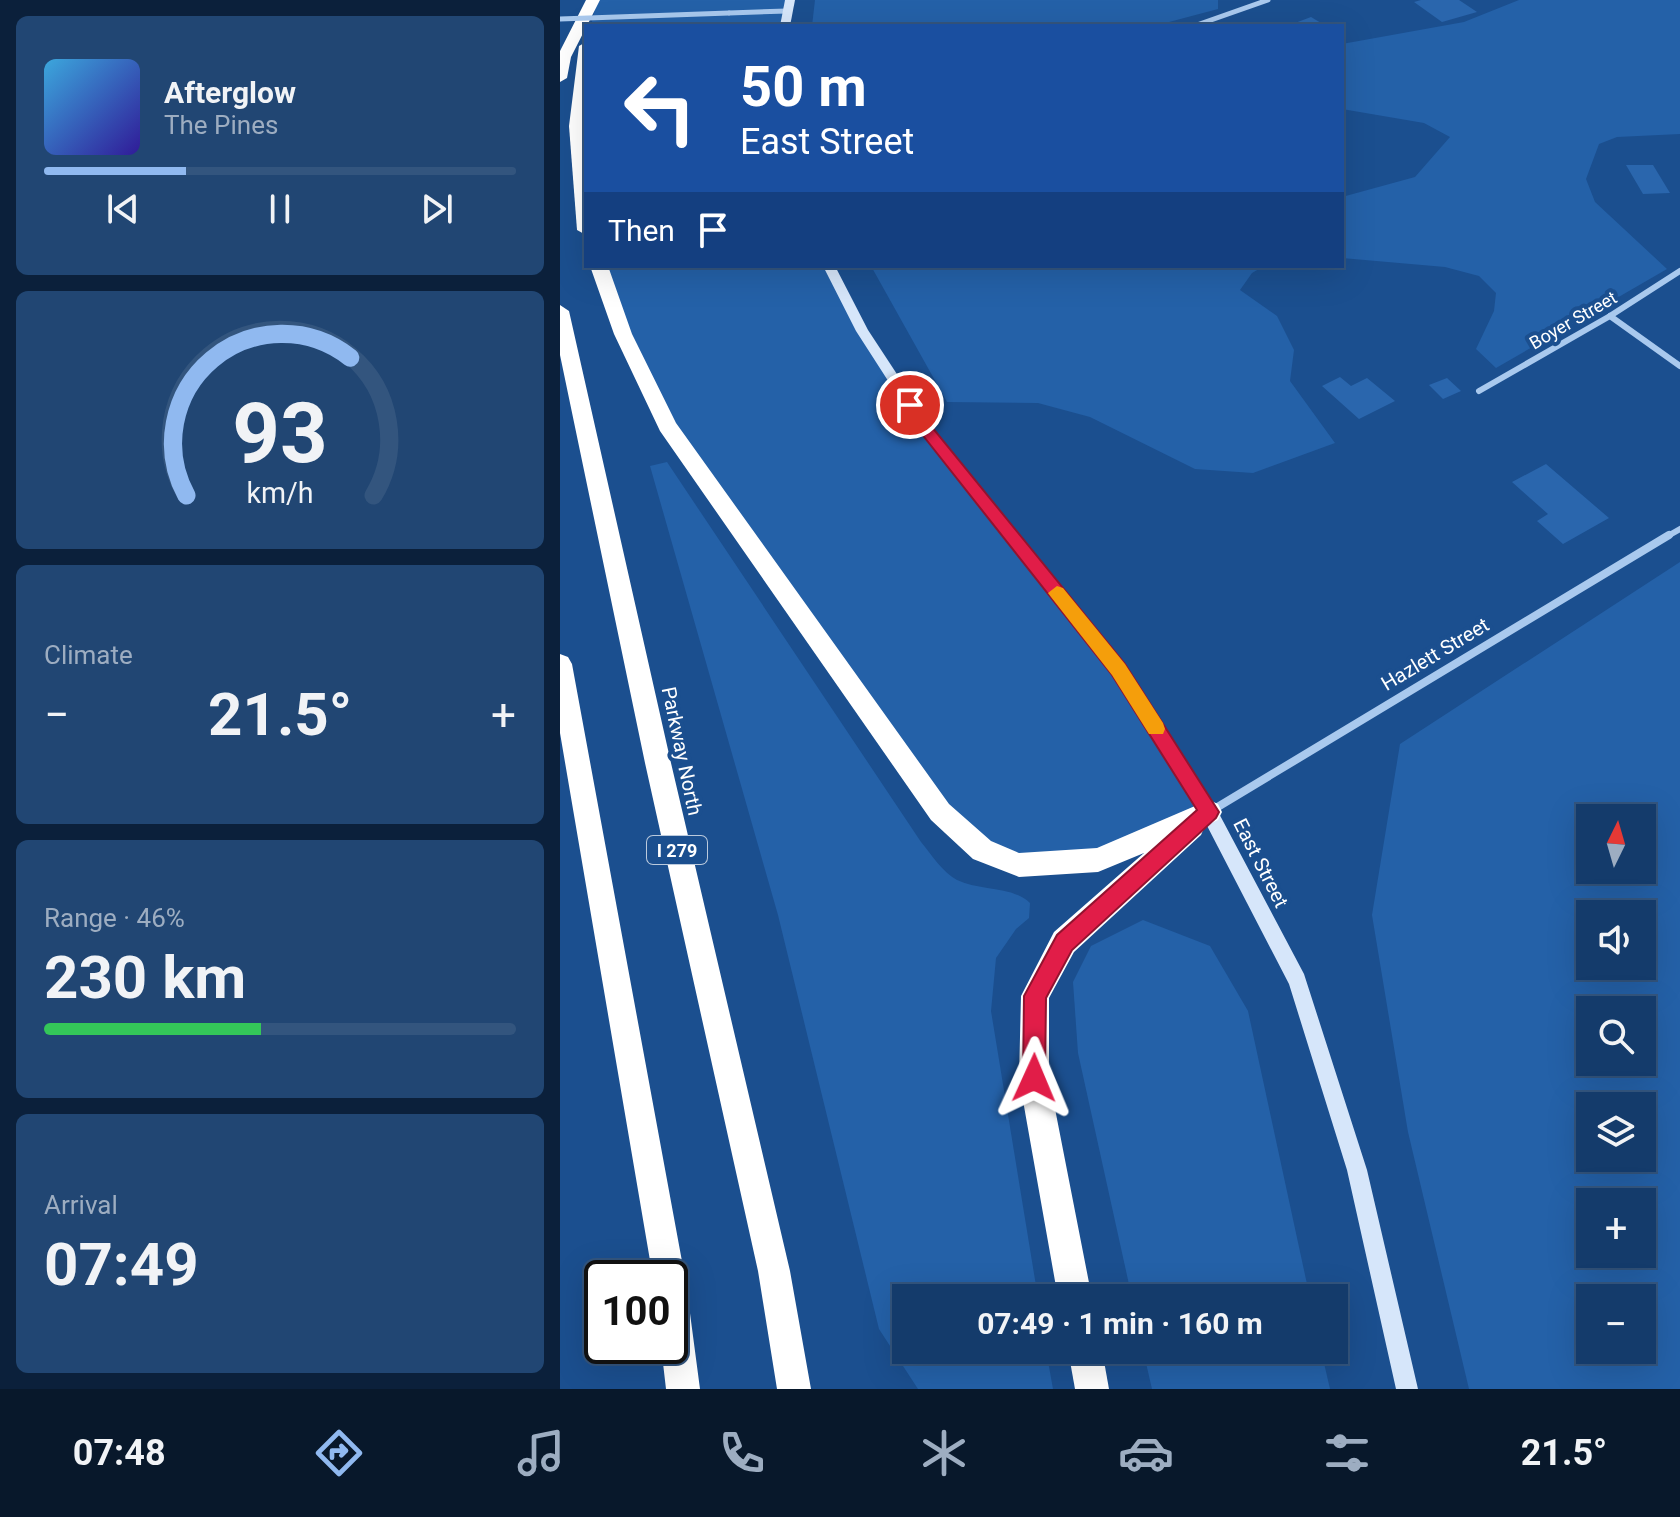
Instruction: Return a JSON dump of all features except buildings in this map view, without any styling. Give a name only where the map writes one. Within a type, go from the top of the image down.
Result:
[{"type":"highway","points":[[591,24],[595,0]]},
{"type":"highway","points":[[560,78],[564,57],[595,0]]},
{"type":"highway","points":[[584,64],[577,126],[584,207]]},
{"type":"highway","points":[[600,268],[623,334],[667,426],[940,812],[982,850],[1019,865],[1098,860],[1209,812]]},
{"type":"highway","name":"Parkway North","points":[[560,311],[661,779],[774,1271],[794,1389]]},
{"type":"highway","points":[[560,664],[666,1260]]},
{"type":"highway","points":[[1072,1284],[1034,1078],[1035,996],[1064,942],[1209,812]]},
{"type":"highway","points":[[680,1364],[683,1389]]},
{"type":"highway","points":[[1088,1364],[1092,1389]]},
{"type":"main road","name":"East Street","points":[[830,268],[862,331],[926,429],[1118,669],[1209,812],[1297,981],[1357,1170],[1407,1389]]},
{"type":"street","points":[[1200,24],[1268,0]]},
{"type":"street","points":[[560,19],[729,13],[788,5]]},
{"type":"street","name":"Boyer Street","points":[[1479,391],[1610,316],[1680,271]]},
{"type":"street","points":[[1610,316],[1680,366]]},
{"type":"street","name":"Hazlett Street","points":[[1209,812],[1680,529]]},
{"type":"shaded area","points":[[597,0],[790,0],[785,24],[591,24]]},
{"type":"shaded area","points":[[815,0],[1218,0],[1218,9],[1162,24],[812,24]]},
{"type":"shaded area","points":[[1519,0],[1680,0],[1680,134],[1617,137],[1599,144],[1586,179],[1595,202],[1667,269],[1496,368],[1476,349],[1494,311],[1496,293],[1479,276],[1445,267],[1344,258],[1344,196],[1415,177],[1450,137],[1424,123],[1344,109],[1344,44],[1464,22]]},
{"type":"shaded area","points":[[600,268],[830,268],[926,429],[1118,669],[1209,812],[1098,860],[982,850],[667,426]]},
{"type":"shaded area","points":[[872,268],[1261,268],[1252,273],[1240,290],[1277,316],[1294,350],[1290,381],[1335,443],[1253,473],[1195,469],[1090,417],[1038,403],[947,402]]},
{"type":"shaded area","points":[[667,462],[938,863],[957,880],[1015,894],[1030,903],[1029,918],[1016,929],[996,958],[991,1011],[1036,1284],[892,1284],[892,1349],[879,1329],[778,915],[650,466]]},
{"type":"shaded area","points":[[1680,562],[1680,1389],[1469,1389],[1408,1132],[1372,915],[1400,744]]},
{"type":"shaded area","points":[[1143,920],[1210,946],[1248,1011],[1307,1284],[1129,1284],[1078,1053],[1073,982],[1091,946]]},
{"type":"shaded area","points":[[902,1364],[1049,1364],[1053,1389],[918,1389]]},
{"type":"shaded area","points":[[1146,1364],[1324,1364],[1330,1389],[1152,1389]]},
{"type":"slow traffic","points":[[1057,593],[1118,669],[1156,729]]},
{"type":"route","points":[[910,405],[1118,669],[1209,812],[1064,942],[1035,996],[1034,1078]]}]
